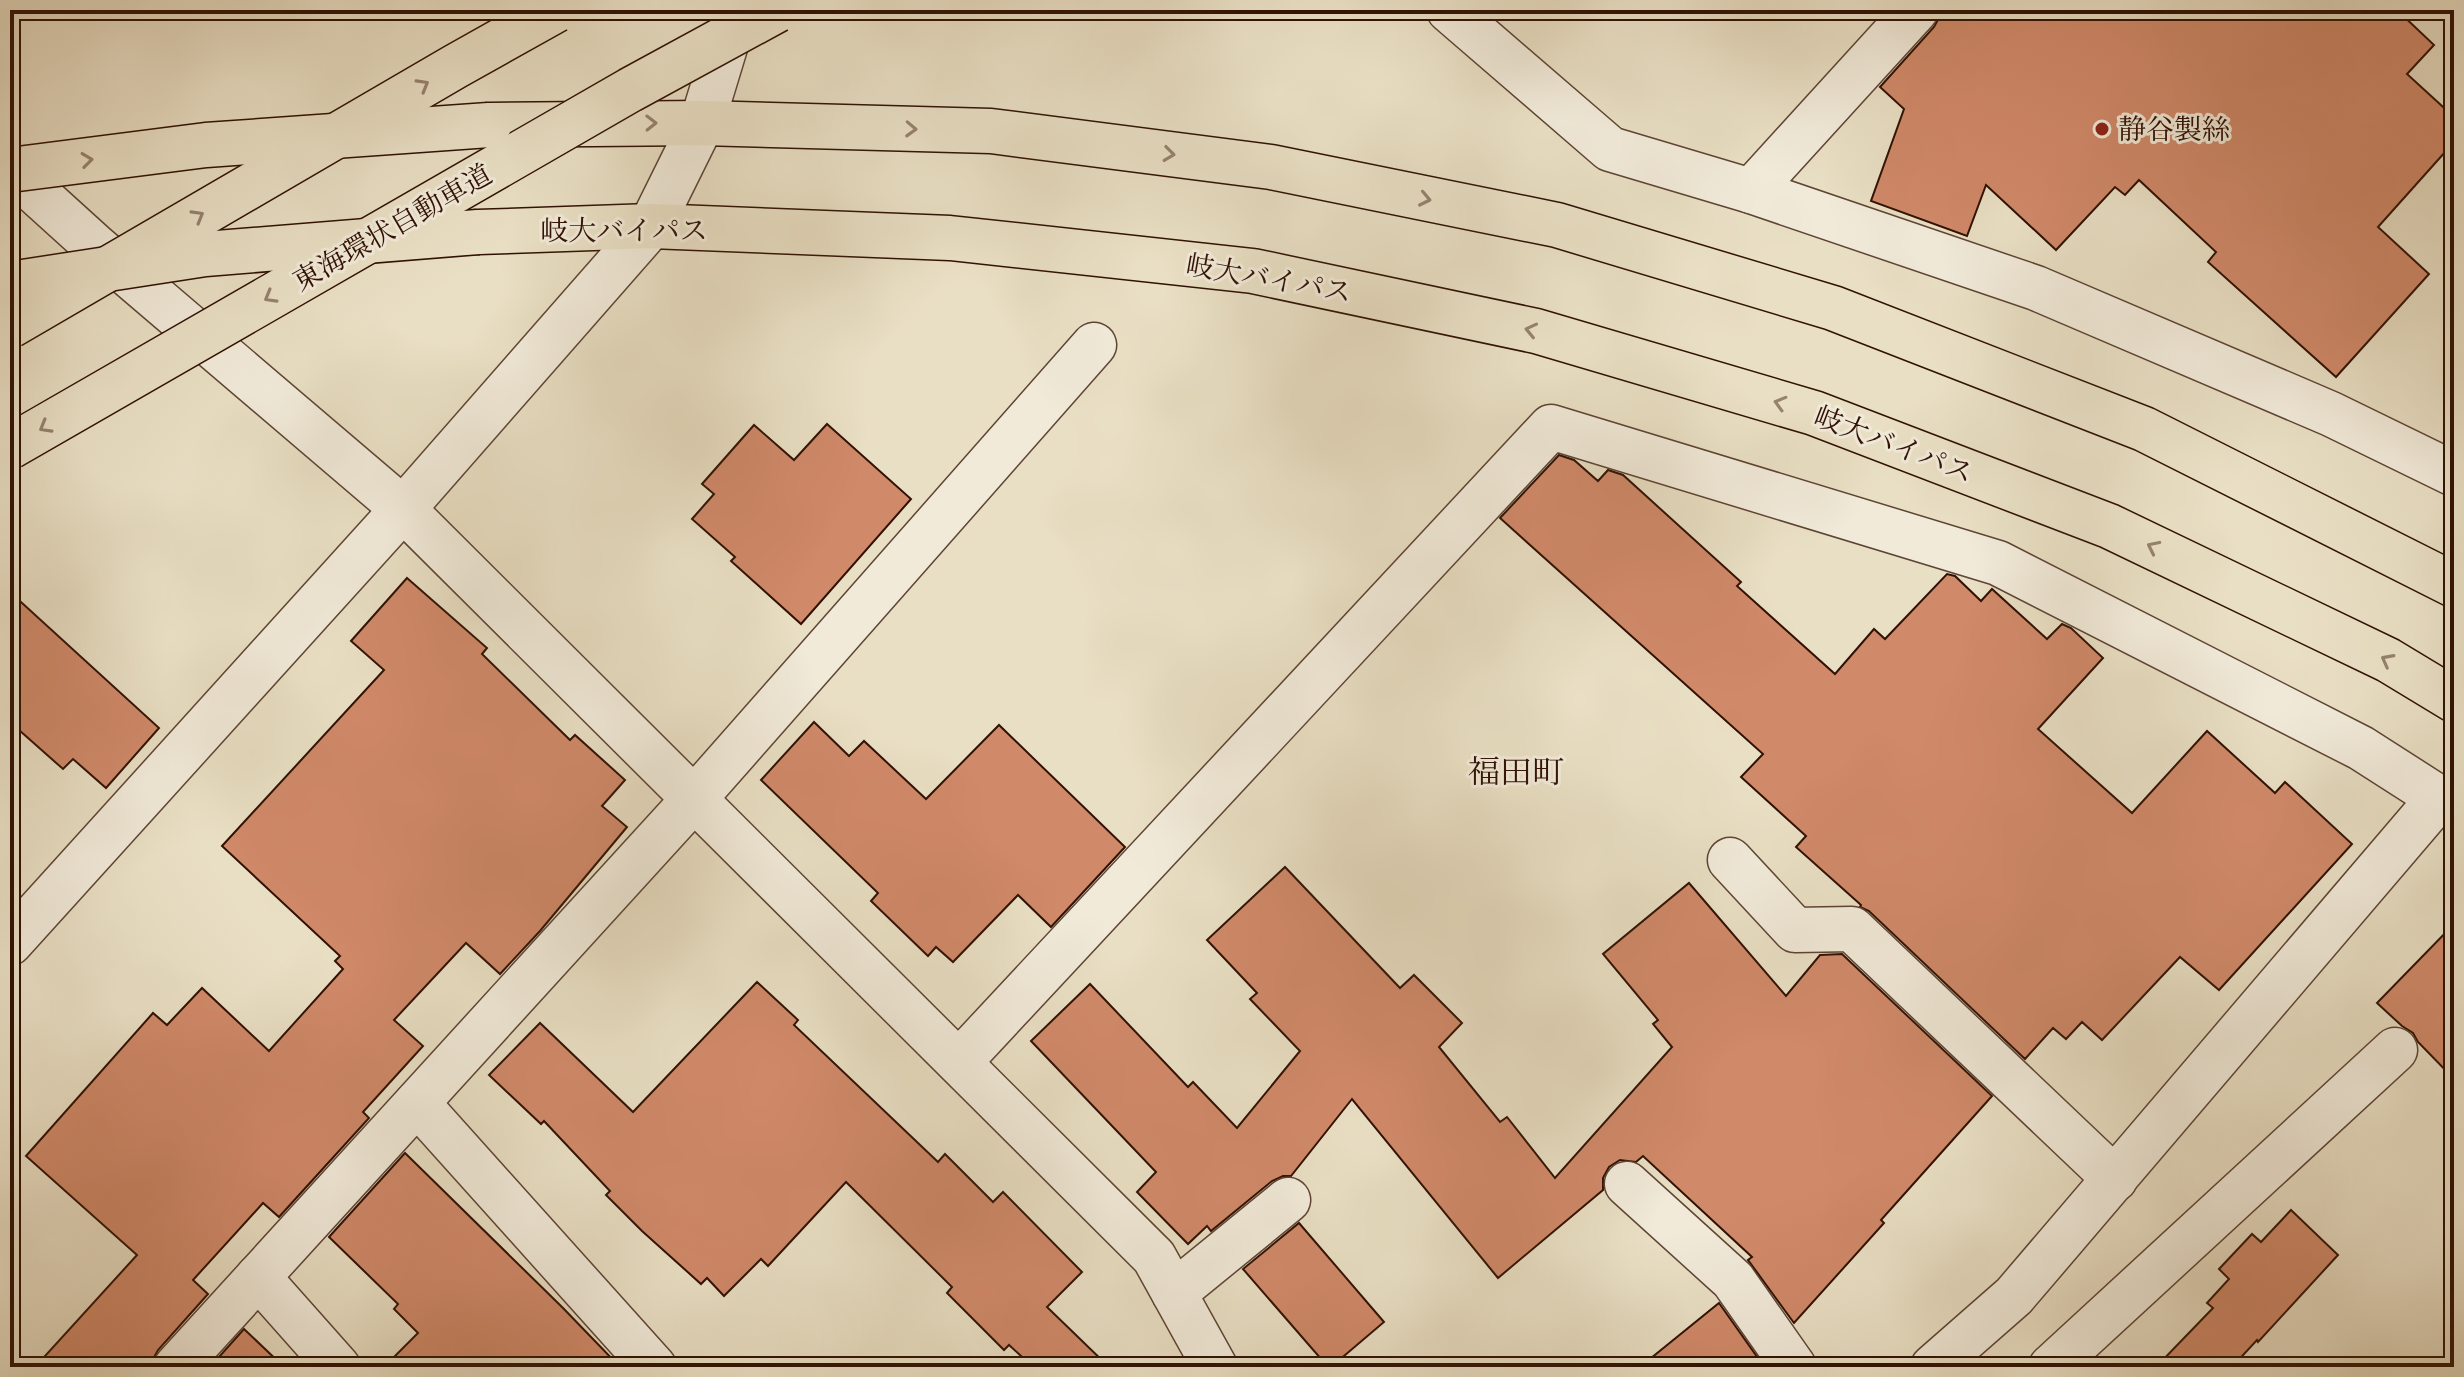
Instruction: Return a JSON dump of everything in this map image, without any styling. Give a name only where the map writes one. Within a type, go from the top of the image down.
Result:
[{"type":"highway","points":[[10,326],[442,73],[556,10]]},
{"type":"highway","name":"東海環状自動車道","points":[[10,447],[630,90],[777,10]]},
{"type":"highway","points":[[10,170],[206,145],[489,125],[702,123],[991,131],[1271,167],[1557,225],[1833,308],[2144,429],[2454,585]]},
{"type":"highway","name":"岐大バイパス","points":[[10,284],[205,254],[478,232],[651,226],[950,238],[1253,271],[1536,331],[1814,413],[2109,526],[2388,660],[2454,700]]},
{"type":"street","points":[[10,943],[403,509],[651,226],[702,123],[737,10]]},
{"type":"street","points":[[1449,10],[1610,149],[1751,191],[2036,288],[2331,414],[2454,474]]},
{"type":"street","points":[[1751,191],[1916,10]]},
{"type":"street","points":[[10,170],[107,257],[403,509],[1154,1257],[1215,1367]]},
{"type":"street","points":[[176,1367],[694,799],[1094,345]]},
{"type":"street","points":[[959,1062],[1551,427],[1998,563],[2361,748],[2446,786],[2014,1296],[1933,1367]]},
{"type":"street","points":[[1730,860],[1795,930],[1852,929],[2115,1179]]},
{"type":"street","points":[[2051,1367],[2395,1050]]},
{"type":"street","points":[[417,1103],[654,1367]]},
{"type":"street","points":[[1627,1184],[1733,1280],[1794,1367]]},
{"type":"street","points":[[1174,1293],[1288,1200]]},
{"type":"street","points":[[258,1277],[338,1367]]},
{"type":"building","points":[[1940,10],[2397,10],[2434,45],[2407,74],[2454,117],[2454,142],[2378,227],[2429,274],[2336,377],[2208,262],[2216,252],[2139,180],[2125,195],[2115,187],[2056,250],[1986,185],[1967,236],[1871,201],[1904,109],[1880,87],[1934,27]]},
{"type":"building","points":[[827,424],[911,499],[801,624],[731,561],[735,557],[692,519],[714,494],[702,484],[754,425],[794,460]]},
{"type":"building","points":[[1559,455],[1574,460],[1598,481],[1608,470],[1623,475],[1741,582],[1737,586],[1835,674],[1874,629],[1885,639],[1947,574],[1955,576],[1981,601],[1992,589],[2047,639],[2062,624],[2071,628],[2103,658],[2038,729],[2132,813],[2207,731],[2275,793],[2285,782],[2352,844],[2219,990],[2180,957],[2102,1040],[2082,1022],[2066,1039],[2053,1028],[2025,1059],[1869,911],[1860,907],[1796,847],[1806,836],[1741,777],[1763,754],[1500,518]]},
{"type":"building","points":[[407,578],[487,648],[482,654],[570,740],[575,735],[625,780],[602,806],[627,827],[500,974],[466,943],[394,1020],[423,1046],[363,1112],[369,1118],[279,1217],[263,1203],[193,1280],[208,1294],[158,1350],[152,1367],[35,1367],[137,1255],[26,1156],[153,1013],[167,1025],[202,988],[269,1051],[343,969],[335,961],[340,956],[222,846],[384,670],[351,641]]},
{"type":"building","points":[[10,592],[159,728],[106,788],[73,759],[63,769],[10,722]]},
{"type":"building","points":[[814,722],[849,756],[864,741],[926,799],[999,725],[1125,847],[1051,927],[1018,895],[953,962],[936,947],[928,956],[871,901],[878,893],[761,780]]},
{"type":"building","points":[[1285,867],[1400,988],[1414,975],[1462,1023],[1439,1047],[1500,1122],[1507,1117],[1555,1178],[1672,1047],[1653,1024],[1658,1020],[1603,954],[1689,883],[1786,996],[1820,955],[1842,954],[1992,1096],[1794,1323],[1748,1260],[1752,1257],[1643,1156],[1636,1162],[1620,1160],[1609,1167],[1603,1178],[1603,1190],[1498,1278],[1352,1099],[1291,1176],[1272,1181],[1211,1231],[1207,1226],[1188,1244],[1137,1192],[1156,1172],[1031,1041],[1090,984],[1188,1087],[1193,1082],[1237,1128],[1300,1051],[1250,999],[1257,993],[1207,940]]},
{"type":"building","points":[[2454,924],[2454,1079],[2413,1033],[2377,1003]]},
{"type":"building","points":[[757,982],[798,1020],[794,1025],[938,1162],[945,1154],[993,1202],[1003,1192],[1082,1272],[1047,1307],[1109,1367],[1033,1367],[1009,1345],[1004,1350],[947,1293],[952,1287],[846,1182],[768,1266],[761,1259],[724,1296],[707,1278],[701,1284],[642,1231],[606,1195],[610,1191],[544,1121],[541,1124],[489,1075],[540,1023],[633,1112]]},
{"type":"building","points":[[405,1153],[620,1367],[384,1367],[418,1333],[394,1309],[398,1304],[329,1237]]},
{"type":"building","points":[[2291,1210],[2338,1255],[2232,1367],[2156,1367],[2213,1308],[2207,1303],[2229,1279],[2219,1269],[2252,1234],[2261,1242]]},
{"type":"building","points":[[1299,1223],[1384,1322],[1331,1367],[1243,1269]]},
{"type":"building","points":[[1719,1303],[1760,1361],[1755,1367],[1640,1367]]},
{"type":"building","points":[[244,1329],[284,1367],[210,1367]]},
{"type":"place","name":"静谷製絲","points":[[2102,129]]},
{"type":"district","name":"福田町","points":[[1516,772]]}]
